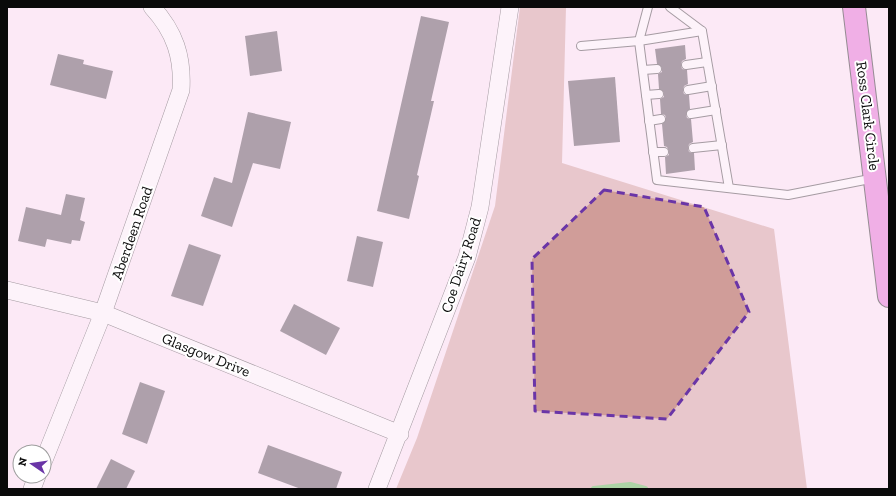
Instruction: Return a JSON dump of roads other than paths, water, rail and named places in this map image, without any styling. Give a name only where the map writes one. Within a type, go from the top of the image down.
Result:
[{"type":"highway","name":"Ross Clark Circle","points":[[854,7],[876,178],[889,296]]},
{"type":"street","name":"Aberdeen Road","points":[[50,444],[103,313],[181,90],[181,60],[178,46],[168,25],[152,7]]},
{"type":"street","name":"Coe Dairy Road","points":[[377,489],[400,434],[467,257],[481,199],[510,7]]},
{"type":"street","name":"Glasgow Drive","points":[[7,290],[103,313],[400,434]]},
{"type":"lane","points":[[648,7],[639,41],[657,180],[788,195],[876,178]]},
{"type":"lane","points":[[670,7],[702,31],[729,188]]},
{"type":"lane","points":[[581,46],[639,41],[702,31]]},
{"type":"lane","points":[[686,65],[707,62]]},
{"type":"lane","points":[[643,70],[657,69]]},
{"type":"lane","points":[[688,90],[712,86]]},
{"type":"lane","points":[[646,95],[659,94]]},
{"type":"lane","points":[[690,114],[716,110]]},
{"type":"lane","points":[[649,121],[662,119]]},
{"type":"lane","points":[[693,148],[722,145]]},
{"type":"lane","points":[[653,152],[664,152]]},
{"type":"waterway","points":[[594,489],[630,485],[645,489]]}]
